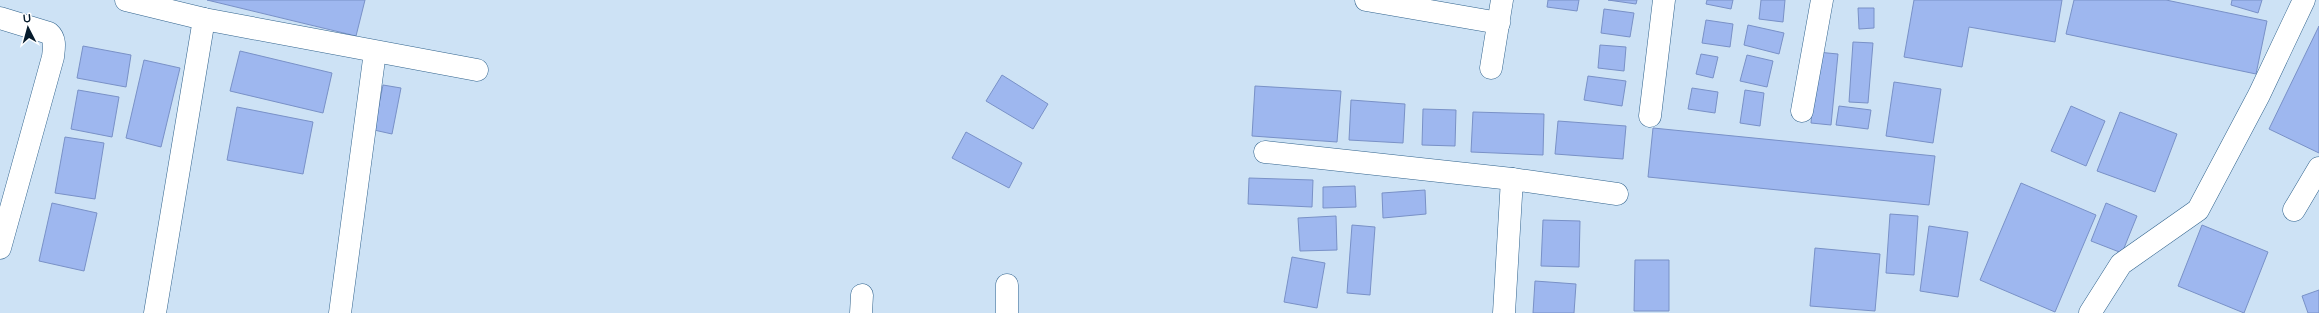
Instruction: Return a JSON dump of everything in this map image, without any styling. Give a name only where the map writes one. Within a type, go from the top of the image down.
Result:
[{"type":"street","points":[[126,0],[204,19],[478,70]]},
{"type":"street","points":[[1366,0],[1498,23]]},
{"type":"street","points":[[1491,68],[1502,0]]},
{"type":"street","points":[[1650,116],[1664,0]]},
{"type":"street","points":[[1802,111],[1822,0]]},
{"type":"street","points":[[2090,313],[2121,264],[2198,210],[2259,96],[2304,0]]},
{"type":"street","points":[[0,18],[49,33],[52,36],[54,45],[53,57],[0,248]]},
{"type":"street","points":[[156,313],[204,19]]},
{"type":"street","points":[[340,313],[375,52]]},
{"type":"street","points":[[1265,152],[1512,179],[1617,194]]},
{"type":"street","points":[[2294,210],[2319,168]]},
{"type":"street","points":[[1504,313],[1512,179]]},
{"type":"street","points":[[1007,285],[1007,313]]},
{"type":"building","points":[[207,0],[365,0],[356,36]]},
{"type":"building","points":[[1548,0],[1579,0],[1577,11],[1547,7]]},
{"type":"building","points":[[1608,0],[1637,0],[1636,4]]},
{"type":"building","points":[[1707,0],[1733,0],[1731,9],[1706,4]]},
{"type":"building","points":[[1761,0],[1785,0],[1783,22],[1759,19]]},
{"type":"building","points":[[1914,0],[2062,0],[2055,42],[1969,27],[1962,67],[1904,57]]},
{"type":"building","points":[[2074,0],[2166,0],[2267,21],[2256,74],[2066,34]]},
{"type":"building","points":[[2232,0],[2262,0],[2258,13],[2231,5]]},
{"type":"building","points":[[1858,8],[1874,8],[1874,28],[1859,29]]},
{"type":"building","points":[[1604,9],[1634,13],[1630,37],[1601,33]]},
{"type":"building","points":[[1706,20],[1733,24],[1730,47],[1702,43]]},
{"type":"building","points":[[1748,25],[1784,33],[1779,54],[1744,45]]},
{"type":"building","points":[[2319,26],[2319,153],[2269,129]]},
{"type":"building","points":[[1853,42],[1873,43],[1868,103],[1849,102]]},
{"type":"building","points":[[1600,45],[1626,47],[1624,71],[1598,68]]},
{"type":"building","points":[[83,46],[131,55],[126,87],[77,78]]},
{"type":"building","points":[[240,51],[332,73],[323,113],[230,91]]},
{"type":"building","points":[[1817,52],[1838,54],[1831,125],[1811,123]]},
{"type":"building","points":[[1701,54],[1718,57],[1713,78],[1696,74]]},
{"type":"building","points":[[1747,55],[1773,61],[1767,87],[1740,81]]},
{"type":"building","points":[[144,60],[180,68],[161,147],[126,138]]},
{"type":"building","points":[[1002,75],[1048,104],[1033,129],[986,101]]},
{"type":"building","points":[[1588,76],[1626,81],[1622,106],[1584,100]]},
{"type":"building","points":[[1894,82],[1941,89],[1933,143],[1886,136]]},
{"type":"building","points":[[383,85],[401,88],[392,134],[374,130]]},
{"type":"building","points":[[1255,86],[1341,91],[1337,142],[1252,136]]},
{"type":"building","points":[[1692,88],[1718,92],[1715,113],[1688,109]]},
{"type":"building","points":[[78,90],[119,97],[112,137],[71,129]]},
{"type":"building","points":[[1745,90],[1764,93],[1760,126],[1740,123]]},
{"type":"building","points":[[1351,100],[1405,104],[1403,143],[1349,140]]},
{"type":"building","points":[[1839,106],[1871,110],[1868,129],[1836,125]]},
{"type":"building","points":[[2071,106],[2105,121],[2086,166],[2051,151]]},
{"type":"building","points":[[237,107],[313,122],[303,174],[227,160]]},
{"type":"building","points":[[1423,109],[1456,110],[1455,146],[1422,145]]},
{"type":"building","points":[[1473,112],[1544,114],[1543,155],[1471,152]]},
{"type":"building","points":[[2120,112],[2177,134],[2155,192],[2097,171]]},
{"type":"building","points":[[1558,121],[1626,126],[1623,159],[1555,154]]},
{"type":"building","points":[[1653,128],[1935,156],[1929,205],[1648,177]]},
{"type":"building","points":[[966,132],[1022,163],[1009,188],[952,158]]},
{"type":"building","points":[[65,137],[104,143],[95,199],[55,193]]},
{"type":"building","points":[[1249,178],[1313,180],[1312,207],[1248,204]]},
{"type":"building","points":[[2021,183],[2096,215],[2055,312],[1980,280]]},
{"type":"building","points":[[1355,186],[1356,207],[1323,208],[1323,187]]},
{"type":"building","points":[[1425,190],[1426,214],[1383,218],[1382,193]]},
{"type":"building","points":[[52,203],[97,213],[84,271],[39,261]]},
{"type":"building","points":[[2106,203],[2137,216],[2122,253],[2091,241]]},
{"type":"building","points":[[1890,214],[1918,216],[1914,275],[1886,273]]},
{"type":"building","points":[[1336,216],[1337,250],[1300,251],[1298,218]]},
{"type":"building","points":[[1543,220],[1580,221],[1579,267],[1541,266]]},
{"type":"building","points":[[1352,225],[1375,227],[1370,295],[1347,293]]},
{"type":"building","points":[[2202,225],[2268,252],[2244,313],[2178,286]]},
{"type":"building","points":[[1929,226],[1968,232],[1958,297],[1920,291]]},
{"type":"building","points":[[1815,248],[1880,254],[1875,311],[1810,306]]},
{"type":"building","points":[[1292,257],[1325,263],[1317,308],[1284,302]]},
{"type":"building","points":[[1635,260],[1669,260],[1669,311],[1634,311]]},
{"type":"building","points":[[1535,281],[1576,284],[1574,313],[1533,313]]},
{"type":"building","points":[[2319,290],[2319,313],[2308,313],[2302,296]]}]
